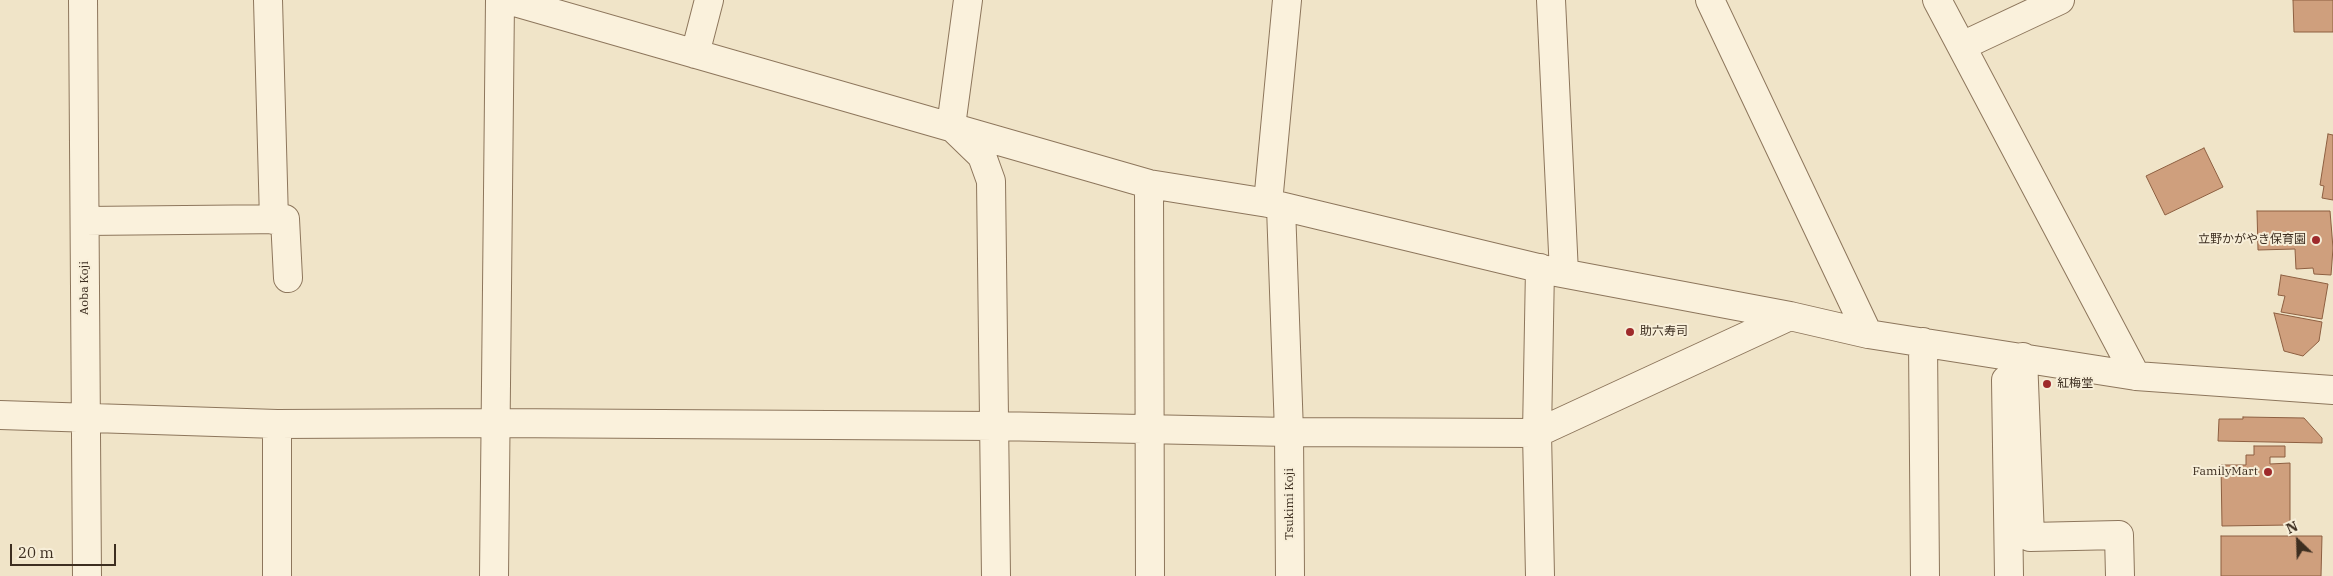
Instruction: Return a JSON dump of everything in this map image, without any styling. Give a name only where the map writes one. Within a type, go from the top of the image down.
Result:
[{"type":"street","name":"Aoba Koji","points":[[83,0],[87,576]]},
{"type":"street","points":[[268,0],[274,220]]},
{"type":"street","points":[[494,576],[494,423],[500,0]]},
{"type":"street","points":[[508,0],[1149,184],[1274,205],[1552,271],[1790,316],[1868,334],[2136,376],[2333,390]]},
{"type":"street","points":[[695,54],[709,0]]},
{"type":"street","points":[[951,126],[968,0]]},
{"type":"street","name":"Tsukimi Koji","points":[[1287,0],[1274,205],[1289,432],[1290,576]]},
{"type":"street","points":[[1540,576],[1537,433],[1552,271],[1551,0]]},
{"type":"street","points":[[1710,0],[1868,334]]},
{"type":"street","points":[[1937,0],[2136,376]]},
{"type":"street","points":[[1962,46],[2060,0]]},
{"type":"street","points":[[951,126],[982,156],[991,181],[996,576]]},
{"type":"street","points":[[1149,184],[1150,576]]},
{"type":"street","points":[[85,221],[285,219],[288,278]]},
{"type":"street","points":[[0,415],[277,424],[494,423],[995,426],[1289,432],[1537,433],[1790,316]]},
{"type":"street","points":[[1923,342],[1924,576]]},
{"type":"street","points":[[2009,576],[2014,356]]},
{"type":"street","points":[[2014,356],[2030,537],[2120,535],[2120,576]]},
{"type":"street","points":[[277,424],[277,576]]},
{"type":"building","points":[[2293,0],[2333,0],[2333,32],[2294,32]]},
{"type":"building","points":[[2328,134],[2333,135],[2333,200],[2322,198],[2324,186],[2320,185]]},
{"type":"building","points":[[2204,148],[2223,187],[2165,215],[2146,176]]},
{"type":"building","points":[[2257,211],[2330,211],[2333,248],[2331,275],[2314,274],[2313,268],[2296,269],[2295,249],[2258,250]]},
{"type":"building","points":[[2281,275],[2328,284],[2322,319],[2281,312],[2285,296],[2278,295]]},
{"type":"building","points":[[2274,313],[2322,322],[2319,341],[2303,356],[2284,351]]},
{"type":"building","points":[[2243,417],[2304,418],[2322,438],[2322,443],[2218,441],[2219,419],[2243,419]]},
{"type":"building","points":[[2254,446],[2285,446],[2285,457],[2270,457],[2270,464],[2290,463],[2290,525],[2222,526],[2221,465],[2246,465],[2246,455],[2254,455]]},
{"type":"building","points":[[2221,536],[2322,536],[2321,576],[2221,576]]},
{"type":"place","name":"立野かがやき保育園","points":[[2316,240]]},
{"type":"place","name":"助六寿司","points":[[1630,332]]},
{"type":"place","name":"紅梅堂","points":[[2047,384]]},
{"type":"place","name":"FamilyMart","points":[[2268,472]]}]
